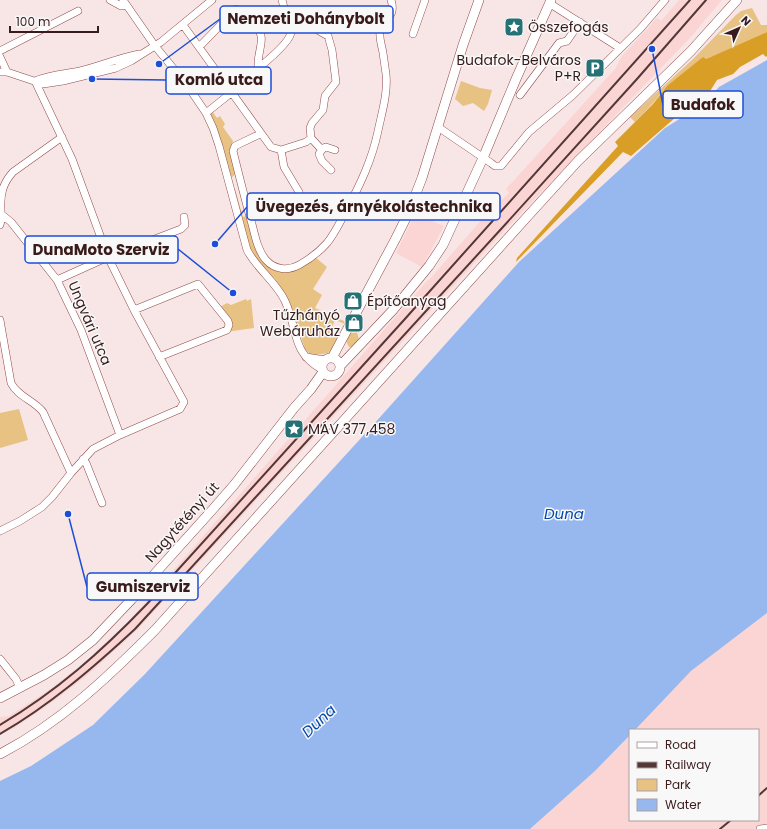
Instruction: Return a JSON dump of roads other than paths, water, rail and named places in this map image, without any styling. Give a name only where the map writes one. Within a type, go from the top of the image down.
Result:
[{"type":"main road","points":[[330,366],[408,214],[422,178],[463,44],[479,0]]},
{"type":"main road","points":[[0,754],[46,727],[77,703],[111,674],[156,630],[578,161],[691,51],[737,0]]},
{"type":"main road","points":[[330,366],[357,349],[421,277],[436,255],[449,232],[483,158],[550,1]]},
{"type":"main road","name":"Nagytétényi út","points":[[0,698],[68,660],[93,640],[112,621],[213,510],[290,413],[330,366]]},
{"type":"street","points":[[110,0],[121,6],[125,2],[155,46],[187,85],[206,113],[216,135],[247,250],[256,264],[283,297],[293,322],[299,346],[305,357],[330,366]]},
{"type":"street","points":[[0,57],[4,72],[35,81],[45,77],[66,74],[97,66],[143,53],[183,25],[212,0]]},
{"type":"street","points":[[206,113],[278,52],[290,38],[291,34],[282,0]]},
{"type":"street","points":[[260,134],[235,146],[234,151],[240,181],[258,244],[263,256],[267,261],[279,268],[289,269],[307,260],[326,244],[333,235],[362,181],[371,160],[386,92],[386,75],[380,33],[392,12],[391,0]]},
{"type":"street","points":[[413,34],[425,0]]},
{"type":"street","points":[[438,127],[495,166],[504,164],[518,144],[533,128],[573,95],[640,29],[666,0]]},
{"type":"street","points":[[550,1],[620,48]]},
{"type":"street","points":[[199,47],[236,10],[242,11],[257,26],[261,35],[262,43],[258,58],[258,68]]},
{"type":"street","points":[[0,51],[78,11]]},
{"type":"street","points":[[309,13],[314,28],[328,36],[332,50],[336,82],[325,96],[323,110],[312,123],[310,128],[311,138],[322,150]]},
{"type":"street","points":[[520,95],[558,43],[567,41],[580,22]]},
{"type":"street","points":[[183,25],[260,134],[271,147],[281,150],[306,142],[311,138]]},
{"type":"street","points":[[0,531],[20,521],[42,507],[83,459],[98,446],[180,409],[184,402],[134,310],[108,257],[72,159],[35,81]]},
{"type":"street","points":[[0,225],[2,214],[1,195],[4,183],[13,172],[62,137]]},
{"type":"street","points":[[331,170],[322,161],[319,154],[326,147],[335,150]]},
{"type":"street","points":[[281,150],[284,167],[299,192]]},
{"type":"street","points":[[229,184],[240,181]]},
{"type":"street","name":"Ungvári utca","points":[[2,214],[11,222],[57,280],[81,330],[120,435]]},
{"type":"street","points":[[57,280],[108,257],[181,229],[185,225],[184,217]]},
{"type":"street","points":[[134,310],[198,284],[228,321],[229,325],[227,330],[159,357]]},
{"type":"street","points":[[0,320],[11,383],[22,396],[40,408],[43,412],[71,473]]},
{"type":"street","points":[[83,459],[102,503]]},
{"type":"street","points":[[0,658],[16,679],[20,688]]},
{"type":"street","points":[[760,829],[767,828]]},
{"type":"water","name":"Duna","points":[[767,60],[767,613],[691,671],[636,729],[629,729],[629,736],[595,771],[530,829],[0,829],[0,781],[31,766],[93,725],[145,674],[373,425],[519,262],[665,128],[702,105],[719,87]]},
{"type":"railway","points":[[0,725],[41,698],[78,670],[147,604],[404,320],[690,0]]},
{"type":"railway","points":[[0,734],[54,698],[103,658],[135,629],[502,228],[637,79],[706,0]]},
{"type":"railway","points":[[759,795],[767,788]]},
{"type":"railway","points":[[720,829],[730,821]]},
{"type":"place","name":"Összefogás","points":[[514,27]]},
{"type":"place","name":"Budafok","points":[[652,49]]},
{"type":"place","name":"Nemzeti Dohánybolt","points":[[159,64]]},
{"type":"place","name":"Budafok-Belváros P+R","points":[[595,68]]},
{"type":"place","name":"Komló utca","points":[[92,79]]},
{"type":"place","name":"Üvegezés, árnyékolástechnika","points":[[215,244]]},
{"type":"place","name":"DunaMoto Szerviz","points":[[233,293]]},
{"type":"place","name":"Építőanyag","points":[[353,301]]},
{"type":"place","name":"Tűzhányó Webáruház","points":[[354,323]]},
{"type":"place","name":"MÁV 377,458","points":[[294,429]]},
{"type":"place","name":"Gumiszerviz","points":[[68,514]]}]
